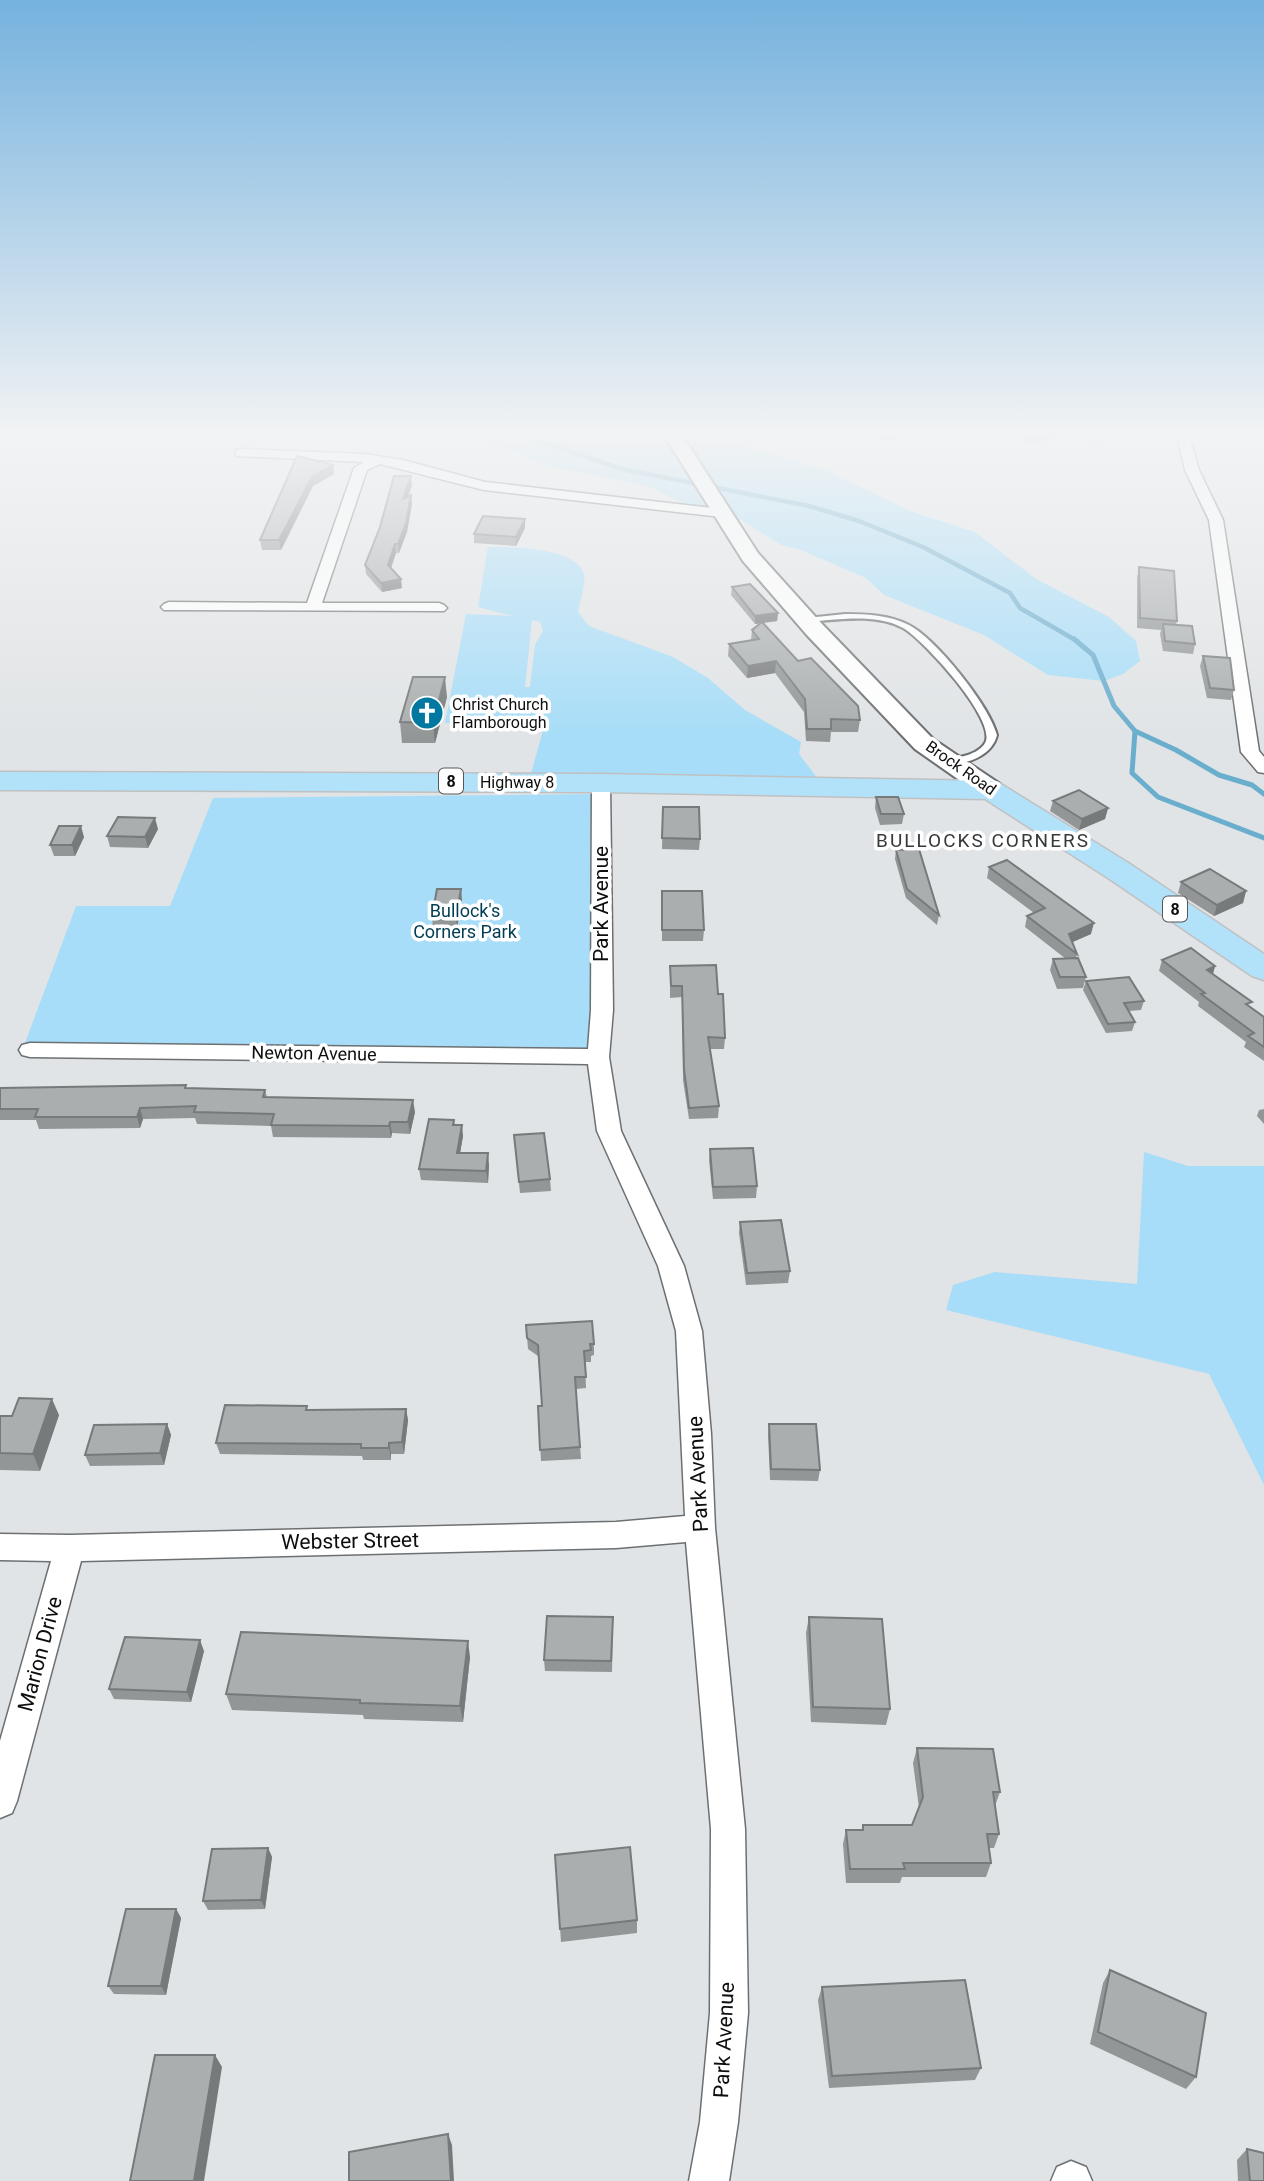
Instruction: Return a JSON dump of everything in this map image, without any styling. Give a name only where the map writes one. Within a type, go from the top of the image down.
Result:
[{"type":"main road","name":"Brock Road","points":[[735,534],[750,557],[807,621],[924,744],[1264,969]]},
{"type":"main road","name":"Highway 8","points":[[0,781],[601,783],[991,790]]},
{"type":"street","points":[[313,608],[338,534]]},
{"type":"street","points":[[1218,534],[1251,752],[1264,768]]},
{"type":"street","points":[[169,607],[439,608]]},
{"type":"street","name":"Park Avenue","points":[[601,783],[602,1010],[598,1057],[609,1131],[671,1266],[689,1331],[698,1434],[700,1528],[728,1829],[729,2013],[719,2122],[709,2181]]},
{"type":"street","name":"Newton Avenue","points":[[30,1049],[598,1057]]},
{"type":"street","name":"Webster Street","points":[[0,1547],[69,1548],[615,1535],[700,1528]]},
{"type":"street","name":"Marion Drive","points":[[0,1801],[69,1548]]},
{"type":"lane","points":[[807,621],[838,617],[877,618],[905,626],[917,634],[972,698],[988,721],[992,734],[990,742],[981,752],[950,762]]},
{"type":"green space","points":[[763,534],[977,534],[1036,579],[1109,617],[1136,641],[1140,661],[1123,674],[1104,681],[1048,675],[984,635],[884,595],[866,578],[801,550],[781,545]]},
{"type":"green space","points":[[488,547],[542,550],[569,558],[579,565],[584,574],[584,588],[578,612],[589,626],[673,657],[708,678],[745,710],[801,742],[799,754],[818,779],[530,777],[544,727],[445,723],[466,614],[513,616],[478,607]],"holes":[[[532,620],[540,622],[543,631],[535,645],[530,687],[525,687]]]},
{"type":"green space","name":"Bullock's Corners Park","points":[[595,794],[589,1050],[25,1043],[76,906],[170,906],[213,798]]},
{"type":"green space","points":[[1144,1152],[1188,1166],[1264,1166],[1264,1485],[1209,1374],[946,1310],[953,1285],[995,1272],[1137,1284]]},
{"type":"building","points":[[263,534],[282,534],[279,540],[260,540]]},
{"type":"building","points":[[377,534],[402,534],[398,544],[395,544],[388,565],[401,579],[381,583],[365,565]]},
{"type":"building","points":[[474,534],[518,534],[516,537]]},
{"type":"building","points":[[1139,567],[1174,571],[1177,621],[1140,618]]},
{"type":"building","points":[[750,584],[778,613],[755,616],[732,587]]},
{"type":"building","points":[[762,622],[798,661],[811,658],[858,706],[860,720],[831,719],[831,729],[807,729],[805,699],[776,661],[748,666],[729,644],[759,639],[752,630]]},
{"type":"building","points":[[1163,624],[1192,626],[1195,644],[1165,641]]},
{"type":"building","points":[[1203,656],[1230,658],[1234,690],[1210,688]]},
{"type":"building","points":[[413,677],[445,677],[433,723],[400,722]]},
{"type":"building","points":[[1079,790],[1108,808],[1082,819],[1053,801]]},
{"type":"building","points":[[876,797],[898,797],[904,814],[881,814]]},
{"type":"building","points":[[663,807],[699,807],[700,839],[662,838]]},
{"type":"building","points":[[118,817],[155,818],[145,837],[107,836]]},
{"type":"building","points":[[59,826],[81,826],[72,845],[50,845]]},
{"type":"building","points":[[919,849],[939,915],[907,889],[896,850]]},
{"type":"building","points":[[1007,860],[1094,923],[1069,934],[1077,954],[1027,916],[1045,908],[989,867]]},
{"type":"building","points":[[1210,869],[1246,891],[1217,905],[1181,882]]},
{"type":"building","points":[[437,889],[461,889],[456,917],[432,916]]},
{"type":"building","points":[[662,891],[702,891],[704,930],[662,930]]},
{"type":"building","points":[[1191,948],[1215,966],[1207,970],[1252,1002],[1246,1004],[1264,1017],[1264,1047],[1248,1036],[1254,1033],[1201,994],[1205,993],[1162,960]]},
{"type":"building","points":[[1078,958],[1086,977],[1060,977],[1053,959]]},
{"type":"building","points":[[716,965],[718,994],[723,994],[725,1038],[708,1037],[719,1106],[689,1108],[684,1069],[682,986],[671,986],[670,966]]},
{"type":"building","points":[[1129,977],[1144,1001],[1124,1003],[1135,1022],[1108,1024],[1086,981]]},
{"type":"building","points":[[186,1085],[185,1088],[265,1090],[263,1097],[413,1100],[408,1122],[390,1122],[389,1126],[271,1125],[274,1114],[194,1112],[196,1106],[140,1108],[137,1117],[35,1117],[38,1109],[0,1109],[0,1088]]},
{"type":"building","points":[[429,1119],[454,1120],[453,1125],[462,1125],[457,1153],[488,1153],[486,1171],[419,1169]]},
{"type":"building","points":[[544,1133],[550,1179],[519,1182],[514,1135]]},
{"type":"building","points":[[753,1148],[757,1186],[713,1187],[710,1149]]},
{"type":"building","points":[[781,1220],[790,1271],[747,1273],[740,1222]]},
{"type":"building","points":[[592,1321],[594,1344],[590,1344],[591,1350],[584,1351],[586,1377],[575,1377],[580,1447],[540,1450],[538,1406],[542,1406],[538,1345],[527,1338],[526,1325]]},
{"type":"building","points":[[19,1398],[52,1399],[33,1454],[0,1453],[0,1416],[12,1416]]},
{"type":"building","points":[[225,1405],[307,1406],[306,1410],[406,1409],[402,1442],[389,1443],[389,1448],[361,1448],[361,1444],[216,1443]]},
{"type":"building","points":[[167,1424],[160,1453],[85,1455],[94,1425]]},
{"type":"building","points":[[769,1424],[816,1424],[820,1470],[771,1469]]},
{"type":"building","points":[[547,1616],[613,1617],[611,1661],[544,1660]]},
{"type":"building","points":[[809,1617],[882,1619],[890,1709],[813,1707]]},
{"type":"building","points":[[241,1632],[468,1641],[460,1706],[360,1703],[360,1700],[226,1694]]},
{"type":"building","points":[[125,1637],[200,1640],[187,1692],[109,1689]]},
{"type":"building","points":[[917,1748],[993,1749],[1000,1792],[993,1792],[999,1834],[987,1834],[991,1863],[903,1863],[905,1869],[850,1869],[846,1830],[863,1830],[863,1825],[912,1825],[923,1797]]},
{"type":"building","points":[[630,1847],[637,1920],[560,1929],[555,1855]]},
{"type":"building","points":[[268,1848],[261,1900],[203,1901],[212,1849]]},
{"type":"building","points":[[126,1909],[176,1909],[161,1986],[108,1986]]},
{"type":"building","points":[[1110,1970],[1206,2013],[1196,2077],[1098,2032]]},
{"type":"building","points":[[965,1980],[981,2068],[832,2076],[822,1987]]},
{"type":"building","points":[[155,2055],[215,2055],[194,2181],[130,2181]]},
{"type":"building","points":[[448,2134],[451,2181],[349,2181],[349,2152]]},
{"type":"building","points":[[1247,2149],[1264,2153],[1264,2181],[1250,2181]]},
{"type":"waterway","points":[[890,534],[923,547],[1010,593],[1020,608],[1075,640]]},
{"type":"waterway","points":[[1075,640],[1093,655],[1114,706],[1135,731]]},
{"type":"waterway","points":[[1135,731],[1176,750],[1219,775],[1252,785],[1264,794]]},
{"type":"waterway","points":[[1135,731],[1132,773],[1158,797],[1264,838]]},
{"type":"place","name":"Christ Church Flamborough","points":[[427,713]]},
{"type":"district","name":"BULLOCKS CORNERS","points":[[983,840]]}]
